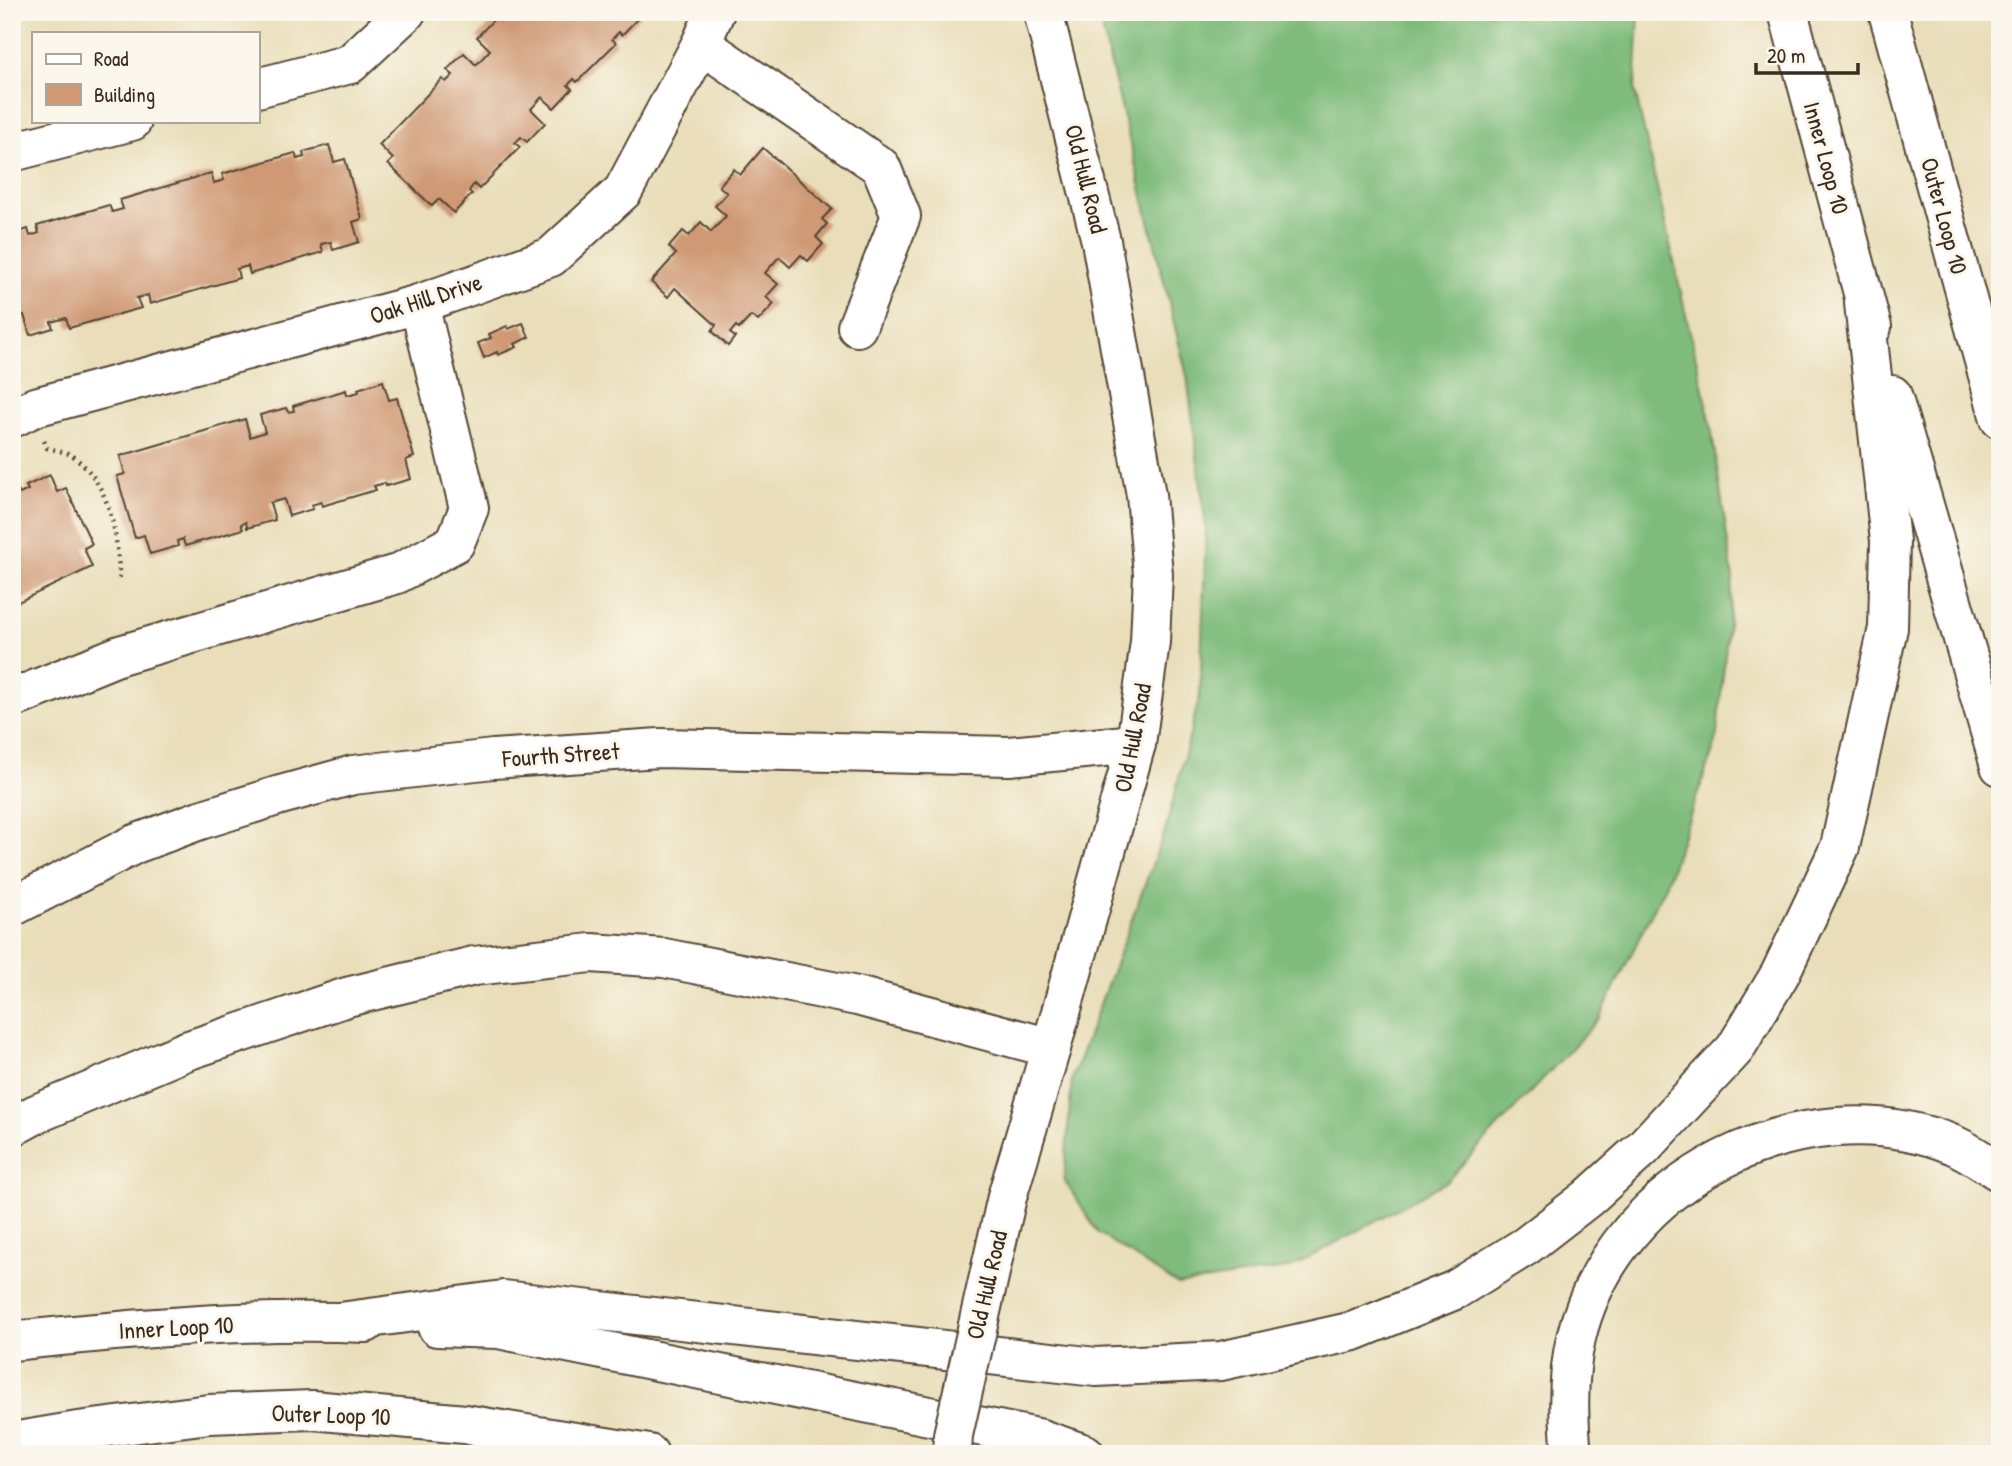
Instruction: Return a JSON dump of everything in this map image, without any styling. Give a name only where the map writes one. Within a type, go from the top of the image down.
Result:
[{"type":"main road","points":[[259,87],[350,64],[406,12]]},
{"type":"main road","name":"Old Hull Road","points":[[952,1454],[953,1435],[1007,1197],[1136,744],[1150,642],[1153,574],[1146,495],[1101,241],[1044,12]]},
{"type":"main road","name":"Inner Loop 10","points":[[1788,12],[1864,303]]},
{"type":"main road","name":"Outer Loop 10","points":[[1888,12],[2000,419]]},
{"type":"main road","points":[[708,28],[881,167],[901,216],[857,327]]},
{"type":"main road","name":"Oak Hill Drive","points":[[25,425],[36,408],[419,304],[551,257],[623,191],[708,28]]},
{"type":"main road","points":[[12,152],[128,122]]},
{"type":"main road","points":[[1864,303],[2000,766]]},
{"type":"main road","points":[[340,1322],[503,1300],[1096,1367],[1221,1361],[1354,1331],[1455,1290],[1526,1246],[1588,1198],[1642,1149],[1735,1049],[1780,974],[1840,847],[1888,628],[1890,541],[1864,303]]},
{"type":"main road","points":[[12,699],[120,655],[397,574],[454,543],[469,508],[419,304]]},
{"type":"main road","name":"Fourth Street","points":[[12,907],[135,845],[200,820],[353,775],[494,759],[660,748],[1009,756],[1136,744]]},
{"type":"main road","points":[[12,1127],[36,1114],[186,1051],[347,998],[474,966],[591,953],[664,958],[857,996],[1051,1048]]},
{"type":"main road","points":[[1572,1454],[1568,1414],[1570,1378],[1576,1337],[1592,1292],[1611,1258],[1634,1227],[1666,1195],[1715,1161],[1759,1142],[1808,1129],[1852,1126],[1907,1131],[1955,1145],[2000,1172]]},
{"type":"main road","points":[[340,1322],[498,1329],[1038,1438],[1085,1454]]},
{"type":"main road","name":"Inner Loop 10","points":[[12,1341],[124,1330],[340,1322]]},
{"type":"main road","name":"Outer Loop 10","points":[[12,1442],[209,1414],[312,1410],[465,1424],[649,1454]]},
{"type":"path","points":[[25,425],[47,448],[72,455],[97,482],[110,512],[117,542],[120,583]]},
{"type":"green space","points":[[1098,12],[1639,12],[1635,91],[1710,420],[1733,578],[1716,742],[1665,886],[1599,1019],[1447,1181],[1292,1267],[1178,1285],[1098,1233],[1064,1180],[1072,1079],[1166,828],[1200,695],[1206,527],[1187,376]]},
{"type":"building","points":[[502,12],[636,12],[640,16],[622,35],[619,32],[612,39],[616,43],[577,82],[574,79],[568,85],[572,89],[554,108],[542,97],[531,109],[545,123],[527,142],[521,137],[515,143],[520,147],[479,189],[474,184],[469,191],[472,194],[454,213],[439,199],[432,206],[388,164],[393,159],[379,145],[442,79],[446,82],[453,75],[447,70],[464,53],[476,65],[490,50],[477,37],[495,18],[499,21],[505,15]]},
{"type":"building","points":[[329,145],[334,162],[345,159],[362,219],[353,222],[359,242],[333,250],[331,242],[321,244],[323,252],[250,274],[248,266],[237,269],[239,278],[150,304],[148,295],[137,298],[141,308],[69,328],[66,318],[51,322],[53,328],[30,335],[24,315],[15,317],[12,308],[12,234],[28,229],[30,236],[39,233],[37,226],[109,205],[112,212],[123,209],[120,200],[211,173],[214,183],[224,180],[222,174],[295,153],[297,159],[304,157],[303,152]]},
{"type":"building","points":[[763,148],[832,209],[822,219],[827,224],[816,237],[823,244],[808,261],[801,255],[790,267],[779,257],[765,273],[778,284],[766,297],[774,304],[758,321],[751,316],[739,329],[736,326],[730,333],[735,337],[728,346],[712,331],[716,325],[675,288],[668,297],[651,282],[676,254],[669,247],[683,231],[689,236],[701,222],[711,232],[726,216],[715,206],[727,193],[719,186],[734,169],[740,175]]},
{"type":"building","points":[[523,323],[529,337],[515,344],[517,347],[484,358],[478,343],[491,338],[489,334],[507,326],[508,329]]},
{"type":"building","points":[[383,381],[389,400],[397,398],[414,457],[406,460],[411,479],[386,486],[385,483],[374,486],[376,490],[322,506],[321,502],[311,505],[313,509],[289,516],[284,499],[270,503],[275,520],[247,528],[246,522],[241,524],[243,529],[185,546],[183,539],[177,541],[178,546],[150,554],[144,535],[135,538],[117,476],[125,474],[120,456],[245,419],[250,437],[265,432],[260,415],[286,408],[288,412],[294,411],[293,406],[346,390],[347,395],[359,392],[358,389]]},
{"type":"building","points":[[50,475],[57,492],[66,488],[92,544],[84,548],[92,567],[12,605],[12,491],[17,489],[20,494],[28,490],[26,486]]}]
